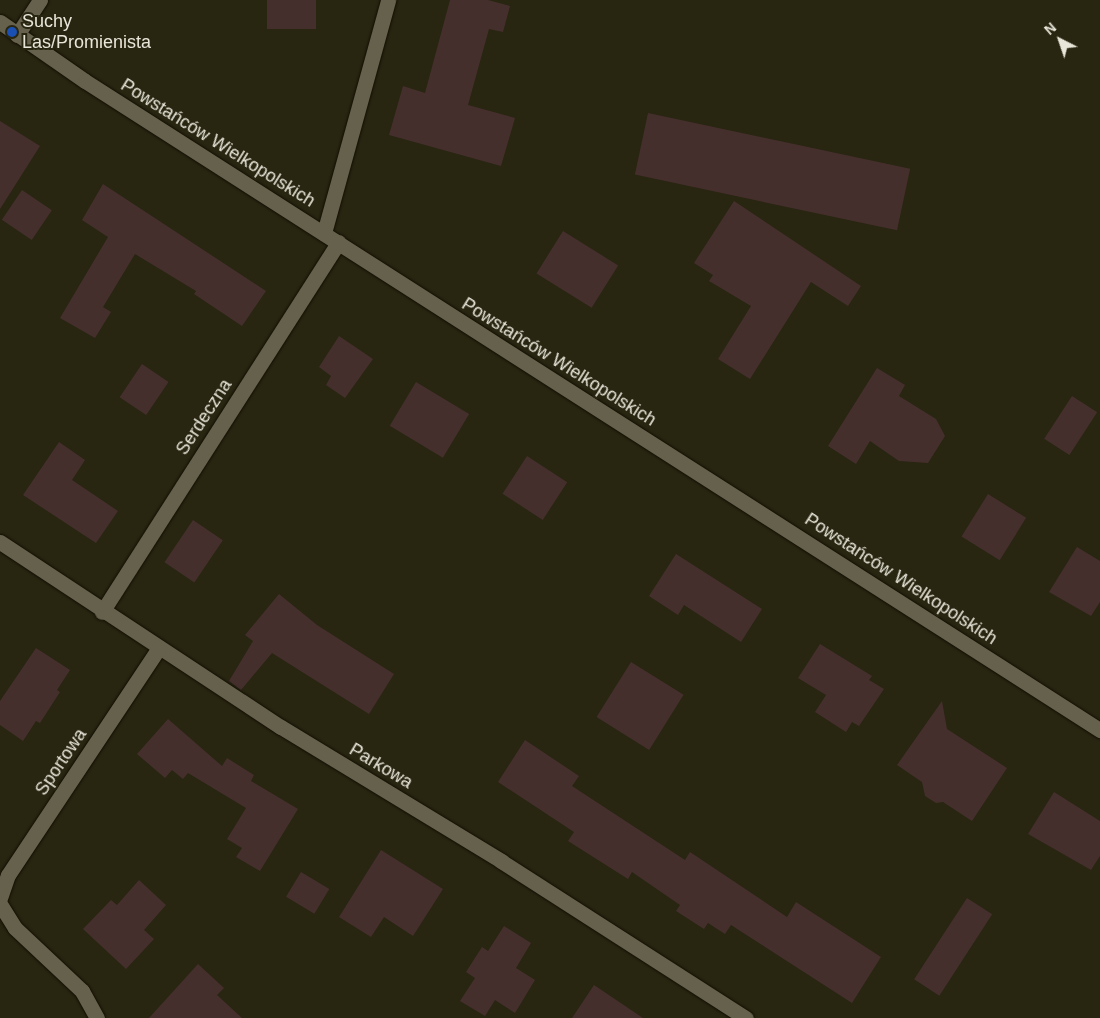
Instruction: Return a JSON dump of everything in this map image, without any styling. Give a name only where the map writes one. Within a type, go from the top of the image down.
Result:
[{"type":"street","points":[[17,35],[40,0]]},
{"type":"street","points":[[324,233],[388,0]]},
{"type":"street","name":"Powstańców Wielkopolskich","points":[[0,22],[17,35],[324,233],[1100,730]]},
{"type":"street","name":"Serdeczna","points":[[102,612],[339,242]]},
{"type":"street","name":"Parkowa","points":[[0,542],[102,612],[281,728],[501,861],[746,1018]]},
{"type":"street","name":"Sportowa","points":[[0,898],[8,875],[158,648]]},
{"type":"street","points":[[0,904],[15,928],[82,991],[97,1018]]},
{"type":"building","points":[[267,0],[316,0],[316,29],[267,29]]},
{"type":"building","points":[[450,0],[488,0],[510,6],[503,32],[489,29],[468,105],[515,118],[501,166],[389,135],[403,86],[425,93]]},
{"type":"building","points":[[648,113],[910,169],[897,230],[635,175]]},
{"type":"building","points":[[0,121],[40,146],[0,209]]},
{"type":"building","points":[[103,184],[266,291],[242,326],[194,294],[196,291],[135,254],[103,307],[111,312],[95,338],[60,318],[108,237],[82,220]]},
{"type":"building","points":[[22,190],[52,210],[32,240],[2,220]]},
{"type":"building","points":[[734,201],[861,286],[848,306],[811,282],[750,379],[718,359],[751,306],[709,281],[713,275],[694,263]]},
{"type":"building","points":[[563,231],[618,265],[592,308],[537,273]]},
{"type":"building","points":[[339,336],[373,359],[345,398],[326,385],[331,376],[319,367]]},
{"type":"building","points":[[142,364],[169,382],[146,415],[120,397]]},
{"type":"building","points":[[877,368],[905,385],[899,396],[936,419],[945,436],[928,463],[899,461],[870,441],[856,464],[828,446]]},
{"type":"building","points":[[416,382],[469,414],[443,458],[390,426]]},
{"type":"building","points":[[1072,396],[1097,412],[1069,455],[1044,439]]},
{"type":"building","points":[[59,442],[85,460],[72,480],[118,511],[96,543],[23,495]]},
{"type":"building","points":[[527,456],[567,482],[543,520],[502,494]]},
{"type":"building","points":[[988,494],[1026,518],[1000,560],[962,536]]},
{"type":"building","points":[[193,520],[223,540],[194,582],[164,562]]},
{"type":"building","points":[[1077,547],[1100,561],[1100,602],[1091,616],[1049,592]]},
{"type":"building","points":[[676,554],[762,609],[741,642],[684,605],[678,615],[649,596]]},
{"type":"building","points":[[279,594],[317,625],[394,674],[369,714],[272,653],[241,690],[229,681],[253,641],[245,635]]},
{"type":"building","points":[[820,644],[872,676],[869,680],[884,689],[859,726],[852,722],[846,732],[815,712],[826,695],[798,678]]},
{"type":"building","points":[[36,648],[70,670],[57,690],[60,692],[40,723],[36,721],[23,741],[0,725],[0,701]]},
{"type":"building","points":[[631,662],[684,695],[649,750],[597,717]]},
{"type":"building","points":[[942,701],[947,729],[1007,768],[972,821],[943,802],[936,803],[925,796],[922,782],[897,765]]},
{"type":"building","points":[[168,719],[222,766],[227,758],[254,775],[251,781],[298,809],[260,871],[236,857],[242,848],[227,839],[246,808],[188,773],[183,779],[172,770],[165,778],[137,754]]},
{"type":"building","points":[[525,740],[579,776],[572,786],[685,860],[690,852],[787,917],[796,902],[881,957],[852,1003],[731,925],[725,934],[708,923],[704,929],[676,911],[680,905],[632,872],[628,879],[568,841],[574,832],[498,782]]},
{"type":"building","points":[[1054,792],[1100,821],[1100,856],[1091,870],[1028,834]]},
{"type":"building","points":[[381,850],[443,889],[413,936],[384,917],[371,937],[339,917]]},
{"type":"building","points":[[301,872],[329,889],[314,914],[286,897]]},
{"type":"building","points":[[139,880],[166,905],[144,930],[154,939],[126,969],[83,929],[111,900],[117,905]]},
{"type":"building","points":[[967,898],[992,914],[939,996],[914,979]]},
{"type":"building","points":[[504,926],[531,943],[516,968],[535,980],[515,1013],[495,1000],[485,1016],[460,1001],[475,978],[466,972],[482,947],[488,951]]},
{"type":"building","points":[[198,964],[224,988],[217,995],[242,1018],[149,1018]]},
{"type":"building","points":[[594,985],[643,1018],[572,1018]]},
{"type":"place","name":"Suchy Las/Promienista","points":[[12,32]]}]
